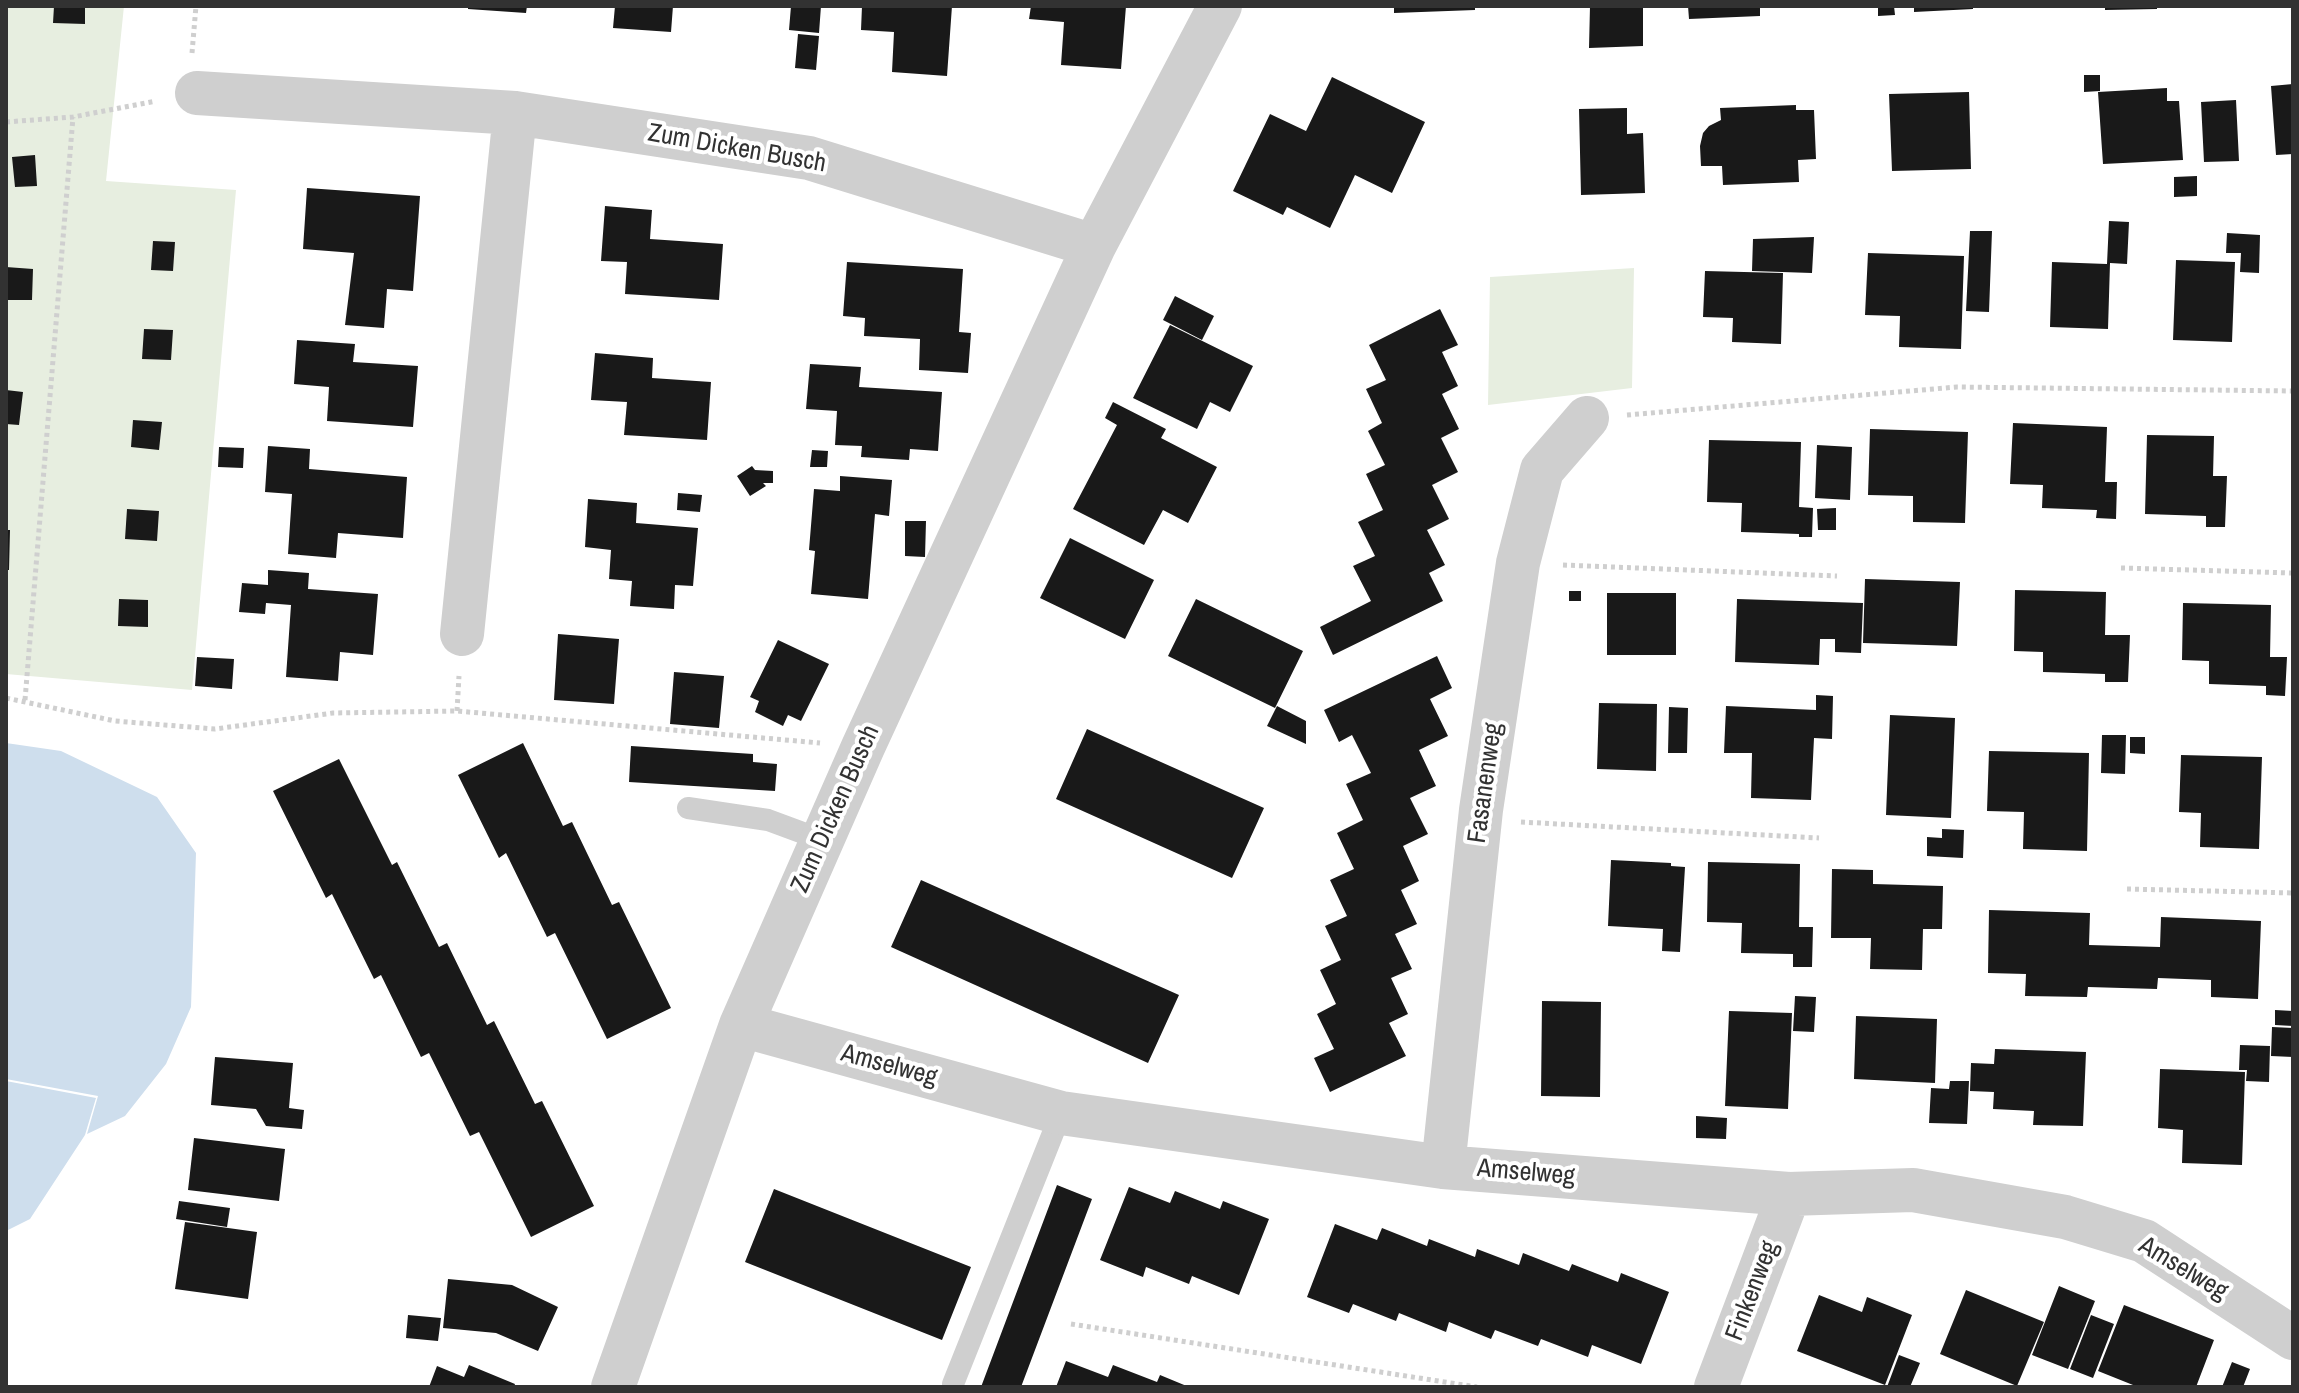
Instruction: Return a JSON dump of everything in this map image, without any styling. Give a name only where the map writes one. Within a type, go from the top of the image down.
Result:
[{"type":"street","name":"Zum Dicken Busch","points":[[613,1387],[741,1025],[822,840],[1094,246],[1220,6]]},
{"type":"street","name":"Zum Dicken Busch","points":[[197,93],[515,113],[809,158],[1094,246]]},
{"type":"street","points":[[462,634],[515,113]]},
{"type":"street","name":"Fasanenweg","points":[[1443,1167],[1480,820],[1518,563],[1542,470],[1587,418]]},
{"type":"street","name":"Amselweg","points":[[741,1025],[1061,1113],[1443,1167],[1789,1194],[1913,1190],[2065,1217],[2144,1241],[2293,1338]]},
{"type":"street","name":"Finkenweg","points":[[1716,1387],[1789,1194]]},
{"type":"lane","points":[[688,808],[768,820],[822,840]]},
{"type":"lane","points":[[953,1384],[1061,1113]]},
{"type":"path","points":[[6,122],[73,117],[197,93]]},
{"type":"path","points":[[25,700],[73,117]]},
{"type":"path","points":[[1587,418],[1957,387],[2293,391]]},
{"type":"path","points":[[1518,563],[1837,576]]},
{"type":"path","points":[[2121,568],[2293,573]]},
{"type":"path","points":[[6,698],[115,721],[215,729],[333,713],[457,711],[863,747]]},
{"type":"path","points":[[1480,820],[1819,838]]},
{"type":"path","points":[[2127,889],[2293,893]]},
{"type":"path","points":[[1071,1324],[1477,1387]]},
{"type":"shaded area","points":[[6,6],[124,6],[106,181],[236,190],[192,690],[6,674]]},
{"type":"shaded area","points":[[1634,268],[1632,388],[1488,405],[1490,277]]},
{"type":"water","points":[[6,743],[61,751],[157,797],[196,853],[191,1007],[166,1064],[125,1116],[87,1134],[98,1096],[6,1079]]},
{"type":"water","points":[[6,1081],[96,1098],[85,1135],[30,1219],[6,1231]]},
{"type":"building","points":[[54,6],[85,6],[85,24],[53,23]]},
{"type":"building","points":[[468,6],[527,6],[526,13],[468,9]]},
{"type":"building","points":[[615,6],[673,6],[671,32],[613,28]]},
{"type":"building","points":[[791,6],[821,6],[819,33],[789,30]]},
{"type":"building","points":[[862,6],[952,6],[947,76],[892,72],[894,32],[861,30]]},
{"type":"building","points":[[1031,6],[1126,6],[1121,69],[1061,65],[1064,22],[1029,19]]},
{"type":"building","points":[[1394,6],[1475,6],[1475,10],[1394,13]]},
{"type":"building","points":[[1590,6],[1643,6],[1643,46],[1589,48]]},
{"type":"building","points":[[1688,6],[1760,6],[1760,16],[1689,19]]},
{"type":"building","points":[[1878,6],[1894,6],[1895,15],[1878,16]]},
{"type":"building","points":[[1914,6],[1973,6],[1973,9],[1914,12]]},
{"type":"building","points":[[2105,6],[2157,6],[2157,9],[2105,10]]},
{"type":"building","points":[[798,34],[819,36],[816,70],[795,68]]},
{"type":"building","points":[[2084,75],[2100,75],[2100,91],[2084,92]]},
{"type":"building","points":[[1332,77],[1425,122],[1392,193],[1355,175],[1330,228],[1287,207],[1283,215],[1233,191],[1270,114],[1306,131]]},
{"type":"building","points":[[2293,84],[2293,154],[2276,155],[2271,86]]},
{"type":"building","points":[[2167,88],[2167,101],[2179,101],[2183,160],[2103,164],[2098,92]]},
{"type":"building","points":[[1969,92],[1971,169],[1892,171],[1889,94]]},
{"type":"building","points":[[2236,100],[2239,161],[2204,162],[2201,102]]},
{"type":"building","points":[[1796,105],[1796,110],[1814,110],[1816,159],[1798,160],[1799,182],[1723,185],[1722,166],[1701,166],[1703,133],[1721,120],[1720,108]]},
{"type":"building","points":[[1627,108],[1627,134],[1643,133],[1645,193],[1581,195],[1579,109]]},
{"type":"building","points":[[35,155],[37,186],[15,187],[12,157]]},
{"type":"building","points":[[2197,176],[2197,196],[2174,197],[2174,177]]},
{"type":"building","points":[[307,188],[420,196],[413,291],[387,289],[384,328],[345,325],[354,253],[303,249]]},
{"type":"building","points":[[605,206],[652,210],[650,239],[723,244],[719,300],[625,294],[627,262],[601,261]]},
{"type":"building","points":[[2109,221],[2129,222],[2127,264],[2110,263],[2108,329],[2050,327],[2052,262],[2107,264]]},
{"type":"building","points":[[1970,231],[1992,231],[1989,312],[1966,311]]},
{"type":"building","points":[[2227,233],[2260,235],[2259,273],[2240,272],[2241,253],[2226,253]]},
{"type":"building","points":[[1814,237],[1812,273],[1752,271],[1753,239]]},
{"type":"building","points":[[153,241],[175,242],[173,271],[151,270]]},
{"type":"building","points":[[1868,253],[1964,256],[1961,349],[1899,347],[1900,316],[1865,315]]},
{"type":"building","points":[[2176,260],[2235,262],[2232,342],[2173,340]]},
{"type":"building","points":[[847,262],[963,269],[959,332],[971,333],[968,373],[919,370],[920,339],[864,336],[865,318],[843,316]]},
{"type":"building","points":[[6,267],[33,269],[32,300],[6,300]]},
{"type":"building","points":[[1705,271],[1783,273],[1781,344],[1732,342],[1733,318],[1703,317]]},
{"type":"building","points":[[1175,296],[1214,316],[1202,340],[1163,320]]},
{"type":"building","points":[[1440,309],[1458,345],[1442,352],[1458,386],[1442,394],[1459,429],[1441,438],[1458,472],[1432,485],[1449,519],[1427,530],[1445,565],[1429,573],[1443,601],[1333,655],[1320,627],[1371,601],[1353,566],[1375,556],[1358,522],[1383,510],[1366,474],[1385,465],[1368,431],[1382,423],[1366,389],[1386,380],[1369,345]]},
{"type":"building","points":[[1170,325],[1253,366],[1230,412],[1210,402],[1197,429],[1133,398]]},
{"type":"building","points":[[144,329],[173,330],[171,360],[142,359]]},
{"type":"building","points":[[297,340],[355,344],[353,362],[418,366],[413,427],[327,421],[329,387],[294,384]]},
{"type":"building","points":[[595,353],[653,358],[652,378],[711,382],[707,440],[624,435],[627,402],[591,400]]},
{"type":"building","points":[[810,364],[861,367],[859,387],[942,392],[938,451],[910,449],[909,460],[861,457],[862,446],[835,445],[837,411],[806,409]]},
{"type":"building","points":[[6,390],[23,392],[19,425],[6,424]]},
{"type":"building","points":[[1113,402],[1166,429],[1161,438],[1217,467],[1188,523],[1163,510],[1144,545],[1073,509],[1117,425],[1105,418]]},
{"type":"building","points":[[133,420],[162,422],[159,450],[131,447]]},
{"type":"building","points":[[2013,423],[2107,427],[2105,482],[2117,482],[2116,519],[2096,518],[2097,510],[2042,508],[2043,485],[2010,484]]},
{"type":"building","points":[[1870,429],[1968,432],[1965,523],[1913,522],[1913,496],[1868,495]]},
{"type":"building","points":[[2147,435],[2214,436],[2213,476],[2227,476],[2225,527],[2206,527],[2206,516],[2145,514]]},
{"type":"building","points":[[1709,440],[1801,442],[1799,507],[1813,508],[1812,537],[1741,532],[1742,503],[1707,502]]},
{"type":"building","points":[[1817,445],[1852,447],[1850,500],[1815,498]]},
{"type":"building","points":[[268,446],[310,449],[309,469],[407,477],[403,538],[338,533],[336,558],[288,554],[292,494],[265,492]]},
{"type":"building","points":[[219,447],[244,448],[243,468],[218,467]]},
{"type":"building","points":[[812,450],[828,451],[827,467],[810,467]]},
{"type":"building","points":[[752,466],[755,470],[773,471],[773,483],[763,483],[766,486],[750,496],[737,476]]},
{"type":"building","points":[[840,476],[892,480],[889,516],[875,514],[868,599],[811,594],[815,551],[809,550],[814,489],[840,491]]},
{"type":"building","points":[[678,493],[702,495],[700,512],[677,510]]},
{"type":"building","points":[[588,499],[637,503],[636,523],[698,528],[693,586],[675,585],[674,609],[630,606],[632,581],[609,579],[611,550],[585,547]]},
{"type":"building","points":[[1836,508],[1836,530],[1818,530],[1817,509]]},
{"type":"building","points":[[127,509],[159,511],[157,541],[125,539]]},
{"type":"building","points":[[905,521],[926,521],[925,557],[905,556]]},
{"type":"building","points":[[6,530],[10,530],[9,570],[6,570]]},
{"type":"building","points":[[1070,538],[1154,580],[1125,639],[1040,598]]},
{"type":"building","points":[[268,570],[309,573],[308,589],[378,594],[373,655],[340,652],[338,681],[286,677],[291,605],[266,603],[265,614],[239,612],[242,583],[268,585]]},
{"type":"building","points":[[1865,579],[1960,582],[1957,646],[1863,643]]},
{"type":"building","points":[[2015,590],[2106,592],[2105,635],[2130,635],[2128,682],[2105,682],[2105,674],[2043,672],[2043,652],[2014,651]]},
{"type":"building","points":[[1569,591],[1581,591],[1581,601],[1569,601]]},
{"type":"building","points":[[1607,593],[1676,593],[1676,655],[1607,655]]},
{"type":"building","points":[[119,599],[148,600],[148,627],[118,626]]},
{"type":"building","points":[[1196,599],[1303,651],[1275,708],[1168,656]]},
{"type":"building","points":[[1737,599],[1863,603],[1861,653],[1835,652],[1835,639],[1820,639],[1819,665],[1735,662]]},
{"type":"building","points":[[2183,603],[2271,605],[2270,657],[2287,657],[2285,696],[2266,695],[2266,686],[2209,684],[2209,661],[2182,660]]},
{"type":"building","points":[[558,634],[619,639],[614,704],[554,700]]},
{"type":"building","points":[[778,640],[829,664],[801,721],[788,715],[783,726],[755,712],[759,701],[750,697]]},
{"type":"building","points":[[1437,656],[1452,688],[1430,699],[1448,736],[1419,750],[1436,786],[1410,798],[1428,834],[1403,846],[1419,881],[1401,890],[1417,924],[1395,934],[1412,969],[1391,978],[1408,1014],[1389,1023],[1406,1056],[1330,1092],[1314,1058],[1334,1049],[1317,1014],[1336,1004],[1320,970],[1341,960],[1325,926],[1347,916],[1330,880],[1354,869],[1337,833],[1363,820],[1346,784],[1371,773],[1352,735],[1339,742],[1324,710]]},
{"type":"building","points":[[197,657],[234,659],[232,689],[195,686]]},
{"type":"building","points":[[674,672],[724,676],[719,728],[670,724]]},
{"type":"building","points":[[1816,695],[1833,696],[1832,739],[1814,738],[1811,800],[1751,798],[1752,753],[1724,753],[1726,706],[1816,710]]},
{"type":"building","points":[[1599,703],[1657,704],[1656,771],[1597,769]]},
{"type":"building","points":[[1277,706],[1306,721],[1306,744],[1267,726]]},
{"type":"building","points":[[1669,707],[1688,708],[1687,753],[1668,753]]},
{"type":"building","points":[[1890,715],[1955,718],[1951,818],[1886,815]]},
{"type":"building","points":[[1087,729],[1264,808],[1232,878],[1056,799]]},
{"type":"building","points":[[2102,735],[2126,735],[2125,774],[2101,773]]},
{"type":"building","points":[[2130,737],[2145,737],[2145,754],[2130,753]]},
{"type":"building","points":[[523,743],[563,826],[572,822],[612,905],[619,902],[671,1008],[607,1039],[555,933],[547,937],[506,853],[499,858],[458,775]]},
{"type":"building","points":[[631,746],[753,754],[753,762],[777,764],[775,791],[629,782]]},
{"type":"building","points":[[1989,751],[2089,753],[2087,851],[2023,849],[2024,812],[1987,811]]},
{"type":"building","points":[[2181,755],[2262,757],[2259,849],[2200,847],[2201,813],[2179,812]]},
{"type":"building","points":[[339,759],[392,865],[397,862],[439,947],[447,943],[487,1025],[494,1021],[535,1104],[542,1101],[594,1206],[531,1237],[479,1132],[470,1136],[429,1053],[421,1057],[381,975],[374,979],[332,894],[326,898],[273,791]]},
{"type":"building","points":[[1942,829],[1964,830],[1963,858],[1927,856],[1927,837],[1942,838]]},
{"type":"building","points":[[1611,860],[1671,863],[1671,866],[1685,867],[1680,952],[1662,951],[1663,929],[1608,926]]},
{"type":"building","points":[[1708,862],[1800,864],[1799,927],[1813,927],[1812,967],[1793,967],[1793,954],[1741,953],[1742,923],[1707,922]]},
{"type":"building","points":[[1832,869],[1873,870],[1873,884],[1943,886],[1942,929],[1923,929],[1922,970],[1870,969],[1871,938],[1831,938]]},
{"type":"building","points":[[921,880],[1179,995],[1148,1063],[891,947]]},
{"type":"building","points":[[1989,910],[2090,913],[2089,945],[2160,947],[2161,917],[2261,921],[2258,999],[2211,997],[2211,980],[2158,978],[2157,989],[2088,987],[2087,997],[2025,996],[2026,974],[1988,973]]},
{"type":"building","points":[[1795,996],[1816,997],[1814,1032],[1793,1031]]},
{"type":"building","points":[[1542,1001],[1601,1002],[1600,1097],[1541,1096]]},
{"type":"building","points":[[2275,1010],[2293,1011],[2293,1026],[2275,1025]]},
{"type":"building","points":[[1729,1011],[1792,1013],[1788,1109],[1725,1106]]},
{"type":"building","points":[[1856,1016],[1937,1019],[1935,1083],[1854,1079]]},
{"type":"building","points":[[2272,1027],[2293,1028],[2293,1057],[2271,1056]]},
{"type":"building","points":[[2240,1045],[2270,1046],[2269,1082],[2246,1081],[2247,1070],[2239,1070]]},
{"type":"building","points":[[1995,1049],[2086,1052],[2083,1126],[2033,1125],[2034,1111],[1993,1109],[1994,1092],[1970,1091],[1971,1063],[1994,1064]]},
{"type":"building","points":[[215,1057],[293,1063],[289,1108],[304,1110],[302,1129],[266,1126],[256,1109],[211,1105]]},
{"type":"building","points":[[2160,1069],[2245,1072],[2242,1165],[2182,1163],[2183,1130],[2158,1128]]},
{"type":"building","points":[[1950,1081],[1969,1081],[1967,1124],[1929,1123],[1931,1088],[1949,1089]]},
{"type":"building","points":[[1696,1116],[1727,1118],[1726,1139],[1696,1138]]},
{"type":"building","points":[[194,1138],[285,1149],[279,1201],[188,1190]]},
{"type":"building","points":[[1057,1185],[1092,1199],[1021,1387],[981,1387]]},
{"type":"building","points":[[1129,1187],[1170,1203],[1175,1191],[1220,1209],[1223,1201],[1269,1219],[1239,1295],[1192,1276],[1189,1284],[1146,1267],[1143,1277],[1100,1260]]},
{"type":"building","points":[[774,1189],[971,1267],[942,1340],[745,1262]]},
{"type":"building","points":[[179,1201],[230,1208],[227,1227],[176,1219]]},
{"type":"building","points":[[185,1222],[257,1232],[248,1299],[175,1289]]},
{"type":"building","points":[[1335,1224],[1377,1240],[1382,1228],[1427,1246],[1429,1239],[1475,1257],[1477,1249],[1519,1265],[1523,1253],[1569,1271],[1572,1264],[1618,1282],[1621,1273],[1669,1292],[1641,1364],[1592,1345],[1588,1357],[1541,1339],[1538,1346],[1495,1330],[1491,1339],[1449,1322],[1446,1332],[1399,1313],[1396,1321],[1353,1304],[1349,1313],[1307,1297]]},
{"type":"building","points":[[448,1279],[512,1285],[558,1307],[538,1351],[496,1333],[443,1328]]},
{"type":"building","points":[[2059,1286],[2095,1301],[2068,1369],[2032,1355]]},
{"type":"building","points":[[1966,1290],[2044,1322],[2017,1386],[1940,1354]]},
{"type":"building","points":[[1819,1295],[1862,1312],[1867,1297],[1912,1315],[1885,1385],[1797,1351]]},
{"type":"building","points":[[2124,1305],[2214,1340],[2196,1387],[2138,1387],[2098,1371]]},
{"type":"building","points":[[408,1315],[441,1318],[438,1341],[406,1338]]},
{"type":"building","points":[[2091,1315],[2114,1324],[2093,1378],[2070,1369]]},
{"type":"building","points":[[1899,1355],[1920,1363],[1910,1387],[1887,1387]]},
{"type":"building","points":[[1066,1361],[1108,1377],[1113,1365],[1157,1382],[1160,1375],[1189,1387],[1056,1387]]},
{"type":"building","points":[[2232,1362],[2250,1369],[2243,1387],[2222,1387]]},
{"type":"building","points":[[469,1365],[515,1384],[514,1387],[429,1387],[437,1366],[464,1377]]}]
